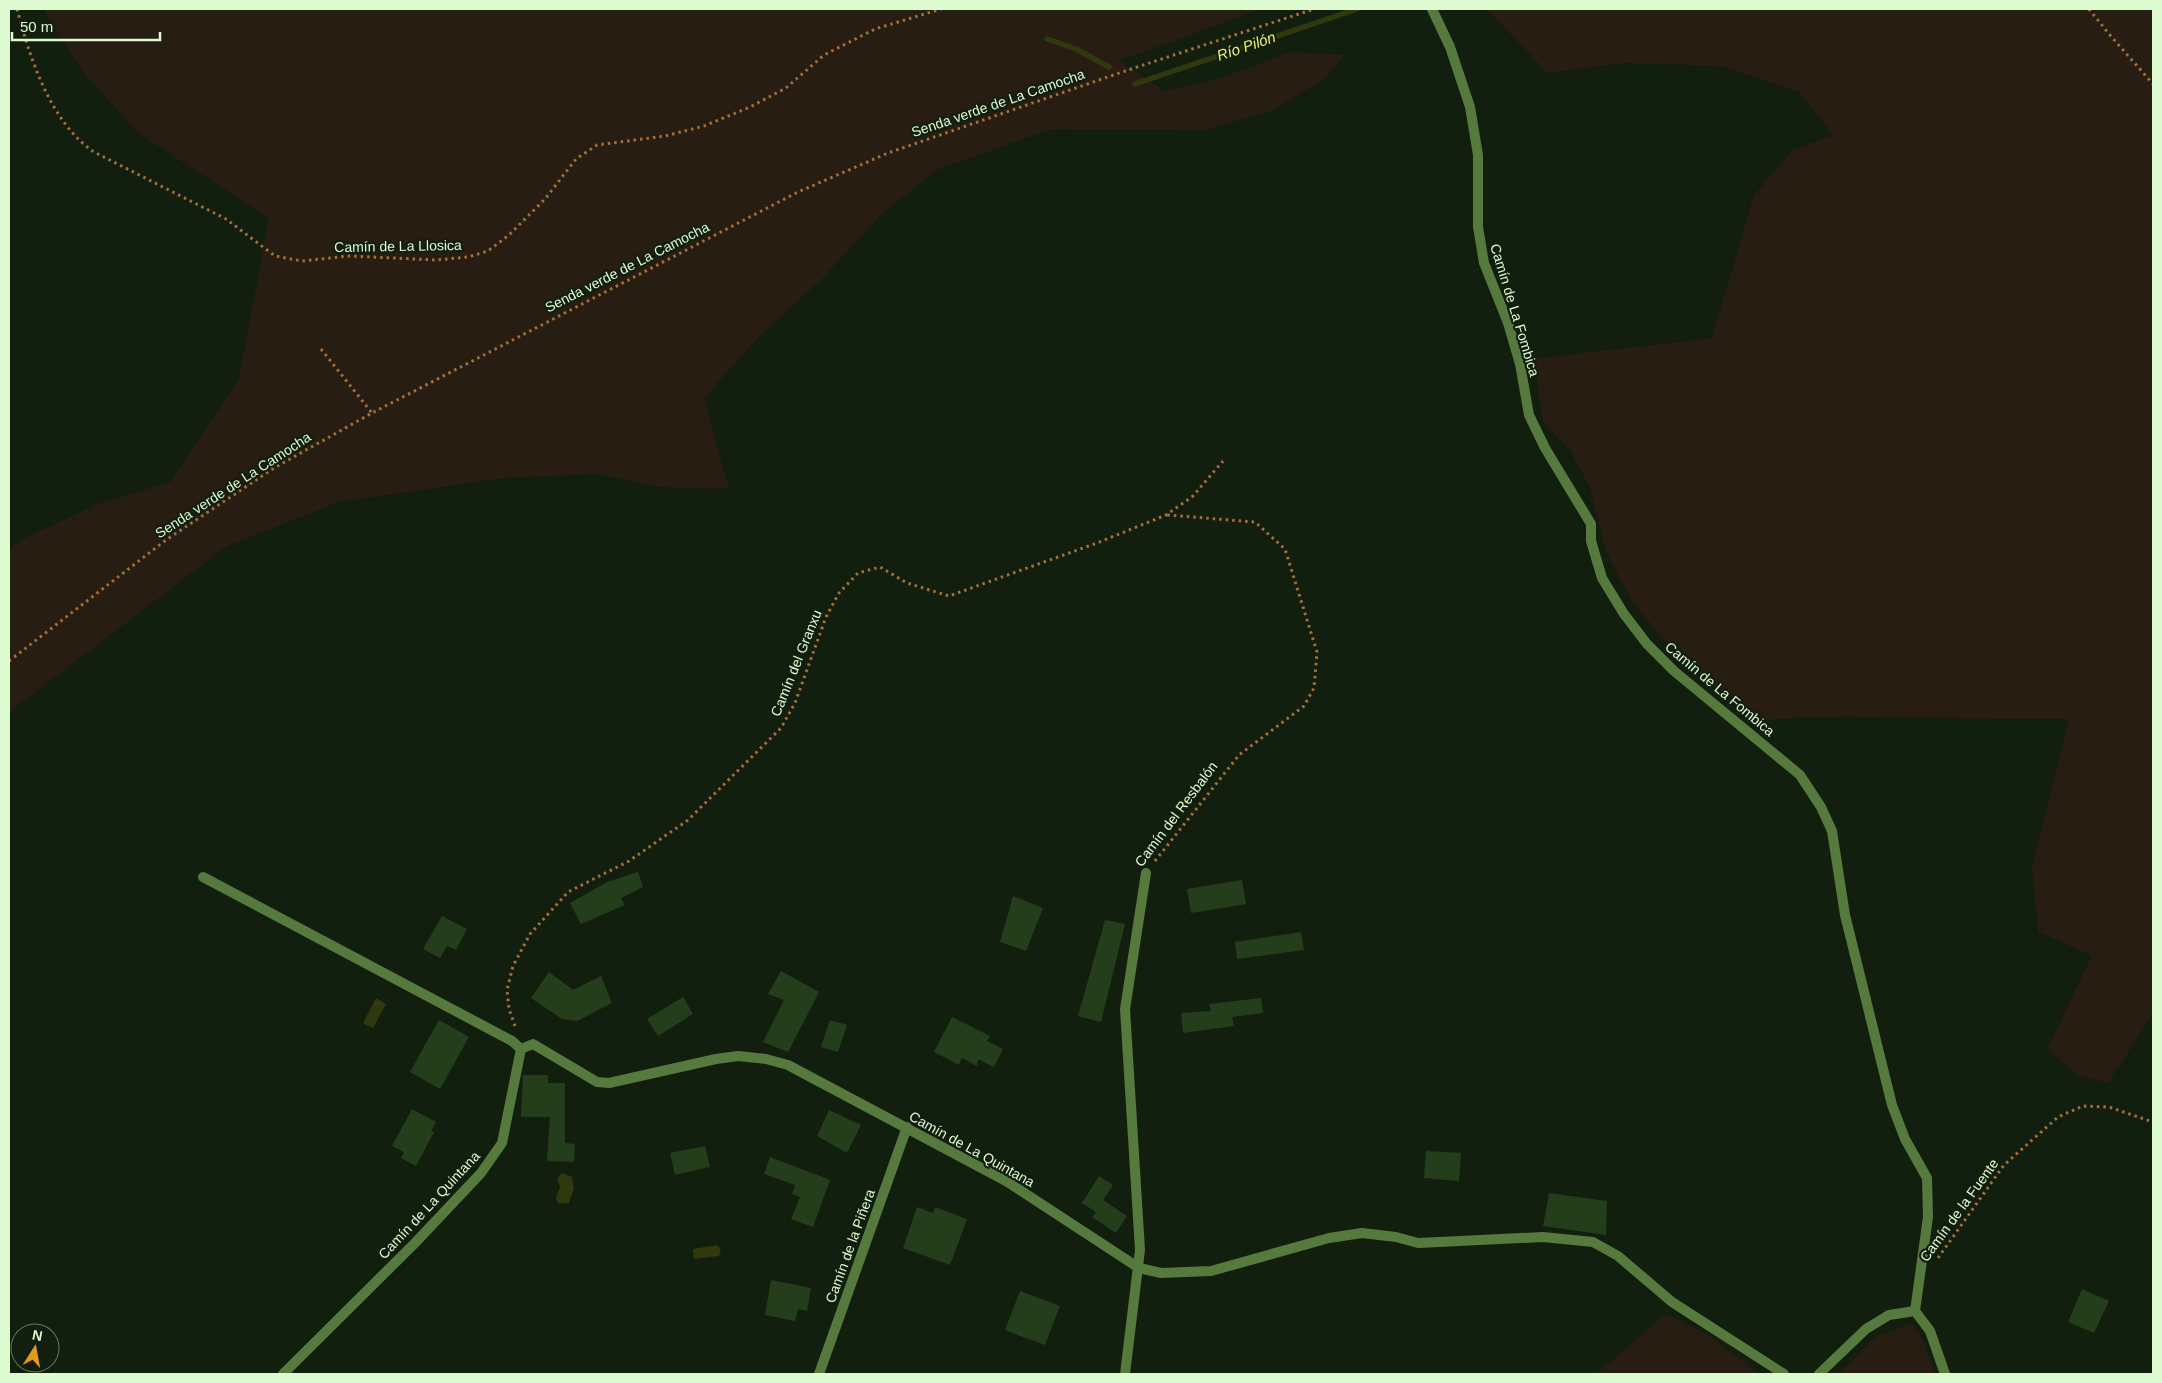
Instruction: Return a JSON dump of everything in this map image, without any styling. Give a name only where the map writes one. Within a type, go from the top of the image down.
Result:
[{"type":"street","name":"Camín de La Fombica","points":[[1432,9],[1450,47],[1470,107],[1478,155],[1478,227],[1484,263],[1508,323],[1520,364],[1529,415],[1545,448],[1591,524],[1592,541],[1602,578],[1624,614],[1647,644],[1674,671],[1800,775],[1821,808],[1832,830],[1845,915],[1892,1105],[1905,1139],[1927,1178],[1928,1218],[1915,1311]]},
{"type":"street","name":"Camín del Resbalón","points":[[1125,1374],[1140,1250],[1125,1009],[1146,873]]},
{"type":"street","points":[[203,877],[512,1041],[521,1049],[533,1044]]},
{"type":"street","name":"Camín de La Quintana","points":[[533,1044],[597,1082],[609,1084],[716,1058],[738,1056],[766,1059],[788,1066],[907,1127],[1006,1181],[1139,1268],[1161,1273],[1211,1271],[1329,1238],[1362,1233],[1396,1237],[1418,1243],[1544,1237],[1594,1242],[1618,1256],[1672,1302],[1784,1374]]},
{"type":"street","name":"Camín de La Quintana","points":[[283,1374],[415,1243],[481,1173],[502,1143],[521,1049]]},
{"type":"street","name":"Camín de la Piñera","points":[[819,1374],[907,1127]]},
{"type":"street","points":[[1819,1374],[1866,1330],[1889,1315],[1915,1311],[1930,1331],[1945,1374]]},
{"type":"path","name":"Camín de La Llosica","points":[[17,9],[26,41],[53,105],[63,123],[78,140],[94,152],[226,219],[275,256],[302,260],[382,256],[437,260],[468,257],[488,251],[510,235],[545,199],[576,159],[597,145],[665,136],[704,126],[750,107],[786,88],[824,55],[875,29],[942,9]]},
{"type":"path","name":"Senda verde de La Camocha","points":[[9,660],[166,540],[274,468],[372,413],[798,192],[897,150],[1128,70],[1314,9]]},
{"type":"path","points":[[2089,9],[2153,84]]},
{"type":"path","points":[[320,348],[372,413]]},
{"type":"path","name":"Camín del Granxu","points":[[533,1044],[514,1025],[509,1009],[507,990],[513,966],[530,934],[568,892],[629,861],[688,820],[781,728],[795,703],[826,617],[839,592],[858,573],[880,567],[907,583],[949,596],[1097,544],[1166,515],[1193,496],[1223,461]]},
{"type":"path","name":"Camín del Resbalón","points":[[1146,873],[1239,755],[1304,706],[1314,688],[1317,652],[1285,549],[1255,522],[1166,515]]},
{"type":"path","name":"Camín de la Fuente","points":[[1936,1262],[2004,1165],[2058,1117],[2083,1106],[2109,1107],[2153,1122]]},
{"type":"shaded area","points":[[44,9],[1261,9],[1119,61],[1165,91],[1221,78],[1291,52],[1344,55],[1326,78],[1273,110],[1206,130],[1051,129],[937,170],[883,213],[820,281],[758,338],[704,398],[729,489],[657,487],[598,474],[503,478],[339,502],[227,546],[9,712],[9,549],[27,537],[100,503],[170,482],[239,378],[269,218],[138,133],[87,76],[51,23]]},
{"type":"shaded area","points":[[1486,9],[2153,9],[2153,1014],[2108,1083],[2080,1076],[2047,1049],[2092,956],[2038,931],[2032,868],[2069,719],[1812,717],[1763,720],[1686,666],[1631,600],[1605,549],[1590,487],[1570,450],[1543,422],[1534,359],[1712,338],[1754,195],[1793,150],[1833,135],[1799,92],[1721,66],[1623,63],[1548,73]]},
{"type":"shaded area","points":[[376,998],[386,1004],[373,1028],[363,1023]]},
{"type":"shaded area","points":[[562,1173],[572,1177],[574,1188],[569,1203],[558,1203],[556,1198],[560,1187],[557,1179]]},
{"type":"shaded area","points":[[717,1245],[721,1250],[719,1256],[694,1259],[693,1249]]},
{"type":"shaded area","points":[[1666,1314],[1707,1334],[1760,1374],[1596,1374]]},
{"type":"shaded area","points":[[1912,1323],[1924,1342],[1934,1374],[1839,1374],[1877,1336]]},
{"type":"building","points":[[638,872],[643,887],[621,898],[625,905],[581,924],[570,903],[607,882]]},
{"type":"building","points":[[1242,880],[1246,904],[1191,913],[1187,889]]},
{"type":"building","points":[[1013,896],[1043,908],[1026,951],[1000,942]]},
{"type":"building","points":[[442,916],[467,929],[456,950],[447,946],[440,958],[423,949]]},
{"type":"building","points":[[1105,920],[1125,924],[1101,1022],[1078,1016]]},
{"type":"building","points":[[1301,932],[1304,950],[1237,959],[1235,942]]},
{"type":"building","points":[[781,971],[819,992],[788,1052],[763,1042],[784,1000],[768,994]]},
{"type":"building","points":[[549,972],[573,990],[601,976],[612,1003],[577,1021],[562,1019],[531,998]]},
{"type":"building","points":[[683,997],[693,1014],[658,1036],[647,1019]]},
{"type":"building","points":[[1261,998],[1263,1013],[1232,1017],[1234,1026],[1183,1033],[1181,1013],[1211,1011],[1209,1004]]},
{"type":"building","points":[[952,1017],[990,1036],[987,1041],[1003,1049],[994,1067],[978,1059],[977,1066],[962,1058],[959,1065],[934,1052]]},
{"type":"building","points":[[439,1020],[469,1037],[440,1089],[410,1072]]},
{"type":"building","points":[[830,1020],[847,1025],[838,1052],[821,1047]]},
{"type":"building","points":[[523,1075],[548,1075],[548,1083],[565,1083],[565,1143],[575,1144],[574,1162],[547,1161],[550,1117],[521,1117]]},
{"type":"building","points":[[412,1109],[436,1122],[431,1131],[434,1132],[416,1166],[401,1158],[404,1152],[392,1146]]},
{"type":"building","points":[[829,1110],[861,1125],[847,1153],[817,1136]]},
{"type":"building","points":[[705,1146],[710,1167],[675,1175],[670,1153]]},
{"type":"building","points":[[1426,1151],[1461,1153],[1459,1181],[1424,1178]]},
{"type":"building","points":[[770,1157],[830,1180],[813,1227],[791,1219],[800,1197],[792,1194],[795,1185],[764,1174]]},
{"type":"building","points":[[1099,1176],[1113,1185],[1103,1200],[1127,1216],[1116,1233],[1092,1217],[1096,1212],[1082,1203]]},
{"type":"building","points":[[1549,1193],[1607,1201],[1606,1235],[1543,1226]]},
{"type":"building","points":[[917,1207],[933,1213],[935,1207],[967,1219],[950,1265],[903,1248]]},
{"type":"building","points":[[771,1280],[811,1288],[807,1311],[798,1309],[795,1321],[765,1315]]},
{"type":"building","points":[[2082,1289],[2109,1301],[2094,1333],[2068,1322]]},
{"type":"building","points":[[1020,1291],[1060,1306],[1045,1345],[1005,1330]]},
{"type":"waterway","name":"Río Pilón","points":[[1135,84],[1357,9]]},
{"type":"waterway","name":"Río Pilón","points":[[1047,39],[1076,49],[1109,67]]}]
